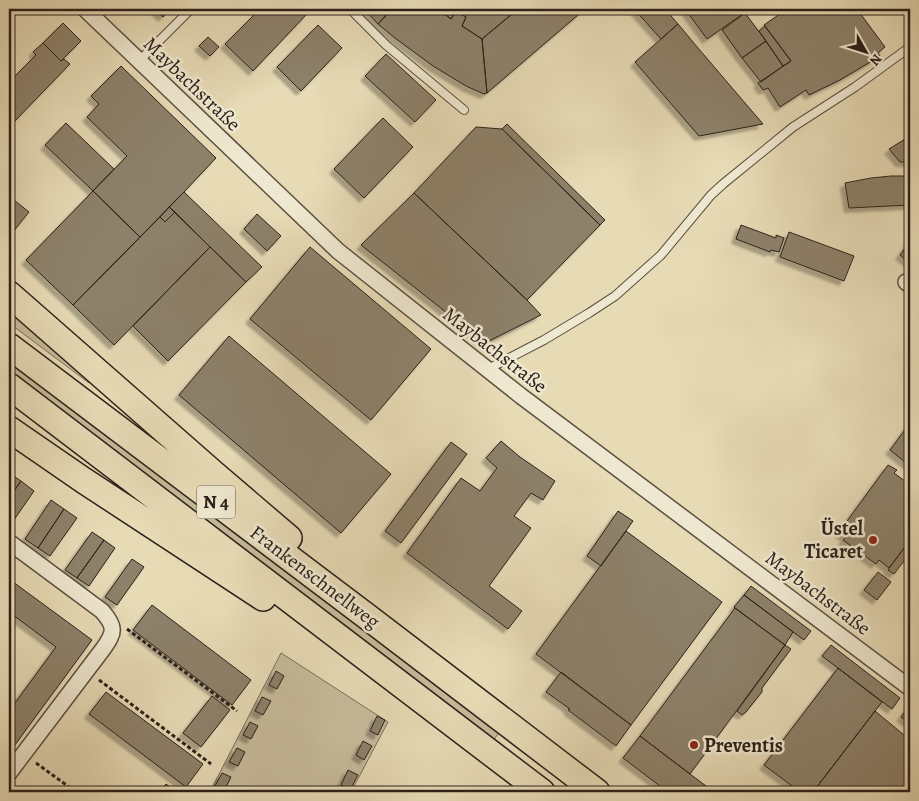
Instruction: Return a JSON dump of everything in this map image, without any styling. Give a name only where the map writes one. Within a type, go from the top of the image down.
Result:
[{"type":"highway","points":[[9,294],[220,480],[343,583],[423,659]]},
{"type":"highway","name":"Frankenschnellweg","points":[[9,346],[597,792]]},
{"type":"highway","name":"Frankenschnellweg","points":[[9,386],[542,792]]},
{"type":"highway","points":[[9,429],[82,480],[233,579],[415,695]]},
{"type":"street","name":"Maybachstraße","points":[[84,9],[338,251],[521,396],[910,688]]},
{"type":"street","points":[[9,542],[102,611],[113,627],[112,637],[9,773]]},
{"type":"lane","points":[[139,61],[190,9]]},
{"type":"lane","points":[[350,9],[386,45],[464,110]]},
{"type":"lane","points":[[488,369],[544,340],[615,296],[661,254],[711,194],[793,128],[910,47]]},
{"type":"path","points":[[113,627],[122,625],[237,711]]},
{"type":"path","points":[[87,671],[211,764]]},
{"type":"path","points":[[24,753],[76,792]]},
{"type":"shaded area","points":[[9,304],[93,378],[89,383],[9,323]]},
{"type":"shaded area","points":[[9,357],[500,731],[493,741],[9,372]]},
{"type":"shaded area","points":[[281,653],[388,722],[351,792],[210,792]]},
{"type":"building","points":[[154,9],[170,9],[163,17]]},
{"type":"building","points":[[260,9],[301,9],[307,14],[253,71],[225,44]]},
{"type":"building","points":[[364,9],[392,9],[378,24]]},
{"type":"building","points":[[392,9],[438,9],[451,19],[456,11],[466,17],[462,26],[482,39],[487,93],[484,94],[466,86],[433,66],[378,24]]},
{"type":"building","points":[[438,9],[518,9],[482,39],[462,26],[466,17],[456,11],[451,19]]},
{"type":"building","points":[[518,9],[585,9],[487,93],[482,39]]},
{"type":"building","points":[[634,9],[665,9],[678,24],[661,39]]},
{"type":"building","points":[[685,9],[750,9],[707,39]]},
{"type":"building","points":[[787,9],[857,9],[885,47],[878,53],[880,56],[840,80],[809,95],[806,90],[780,107],[768,88],[763,90],[758,83],[791,61],[764,25]]},
{"type":"building","points":[[745,13],[766,41],[742,58],[722,30]]},
{"type":"building","points":[[63,23],[81,41],[61,61],[43,43]]},
{"type":"building","points":[[678,24],[763,124],[699,136],[635,62]]},
{"type":"building","points":[[318,25],[342,48],[301,91],[277,67]]},
{"type":"building","points":[[765,26],[791,61],[783,66],[759,31]]},
{"type":"building","points":[[208,37],[219,47],[210,56],[199,46]]},
{"type":"building","points":[[766,41],[783,66],[761,82],[742,58]]},
{"type":"building","points":[[43,43],[61,61],[64,59],[70,64],[12,124],[9,121],[9,82],[36,55],[33,52]]},
{"type":"building","points":[[386,54],[436,100],[415,122],[365,76]]},
{"type":"building","points":[[121,66],[216,158],[140,237],[93,191],[127,156],[87,117],[99,104],[91,96]]},
{"type":"building","points":[[383,118],[413,147],[364,198],[334,169]]},
{"type":"building","points":[[66,123],[114,169],[93,191],[45,145]]},
{"type":"building","points":[[507,124],[605,220],[600,225],[502,129]]},
{"type":"building","points":[[476,127],[502,129],[600,225],[527,300],[414,193]]},
{"type":"building","points":[[910,136],[910,162],[900,162],[889,149]]},
{"type":"building","points":[[891,176],[910,176],[910,205],[849,208],[845,183]]},
{"type":"building","points":[[93,191],[140,237],[73,305],[26,260]]},
{"type":"building","points":[[184,192],[262,267],[246,282],[169,207]]},
{"type":"building","points":[[414,193],[541,315],[485,343],[361,245]]},
{"type":"building","points":[[9,196],[29,212],[9,237]]},
{"type":"building","points":[[169,207],[175,212],[165,222],[160,217]]},
{"type":"building","points":[[175,212],[210,247],[114,345],[73,305],[160,217],[165,222]]},
{"type":"building","points":[[257,214],[281,236],[267,251],[244,229]]},
{"type":"building","points":[[741,225],[776,238],[776,235],[784,238],[779,252],[771,250],[770,252],[736,239]]},
{"type":"building","points":[[789,232],[854,256],[844,281],[780,257]]},
{"type":"building","points":[[910,241],[910,263],[900,255]]},
{"type":"building","points":[[210,247],[246,282],[168,361],[133,326]]},
{"type":"building","points":[[310,247],[431,349],[371,420],[250,319]]},
{"type":"building","points":[[229,336],[391,474],[341,533],[179,395]]},
{"type":"building","points":[[910,423],[910,466],[890,450]]},
{"type":"building","points":[[501,441],[520,457],[555,481],[543,500],[531,493],[514,516],[531,528],[489,586],[522,611],[508,629],[407,553],[461,478],[480,491],[497,468],[486,458]]},
{"type":"building","points":[[451,442],[467,454],[401,543],[385,531]]},
{"type":"building","points":[[888,465],[897,470],[894,473],[910,485],[910,540],[889,568],[879,560],[876,564],[843,540],[846,537],[839,532]]},
{"type":"building","points":[[9,473],[21,481],[9,498]]},
{"type":"building","points":[[21,481],[34,491],[9,527],[9,498]]},
{"type":"building","points":[[51,500],[64,509],[38,548],[25,539]]},
{"type":"building","points":[[64,509],[77,518],[50,556],[38,548]]},
{"type":"building","points":[[618,511],[633,521],[601,566],[587,556]]},
{"type":"building","points":[[626,531],[722,602],[631,725],[536,654]]},
{"type":"building","points":[[92,532],[104,540],[77,578],[65,570]]},
{"type":"building","points":[[104,540],[115,548],[89,586],[77,578]]},
{"type":"building","points":[[910,540],[910,553],[894,574],[888,570]]},
{"type":"building","points":[[132,559],[144,567],[117,605],[105,597]]},
{"type":"building","points":[[878,572],[891,582],[877,600],[864,590]]},
{"type":"building","points":[[9,579],[92,640],[9,753],[9,711],[56,647],[9,612]]},
{"type":"building","points":[[751,586],[811,631],[804,640],[744,595]]},
{"type":"building","points":[[744,595],[793,632],[785,645],[734,607]]},
{"type":"building","points":[[152,605],[251,680],[232,705],[133,630]]},
{"type":"building","points":[[735,608],[785,645],[690,774],[640,736]]},
{"type":"building","points":[[785,645],[791,649],[762,688],[762,692],[742,715],[737,711]]},
{"type":"building","points":[[831,645],[900,698],[892,709],[822,656]]},
{"type":"building","points":[[838,668],[882,702],[813,792],[800,792],[764,765]]},
{"type":"building","points":[[276,671],[284,676],[277,689],[269,685]]},
{"type":"building","points":[[561,672],[631,725],[616,746],[546,692]]},
{"type":"building","points":[[106,692],[203,764],[186,787],[89,714]]},
{"type":"building","points":[[212,696],[230,710],[201,747],[183,733]]},
{"type":"building","points":[[262,697],[271,701],[263,715],[255,711]]},
{"type":"building","points":[[910,705],[910,723],[901,717]]},
{"type":"building","points":[[875,711],[910,740],[910,792],[813,792]]},
{"type":"building","points":[[377,716],[385,720],[378,735],[370,731]]},
{"type":"building","points":[[250,722],[258,726],[251,739],[243,735]]},
{"type":"building","points":[[640,736],[714,792],[668,792],[623,758]]},
{"type":"building","points":[[363,741],[372,746],[364,760],[356,755]]},
{"type":"building","points":[[237,748],[245,752],[238,766],[229,762]]},
{"type":"building","points":[[348,770],[358,775],[350,790],[341,785]]},
{"type":"building","points":[[222,773],[231,777],[224,791],[215,786]]},
{"type":"building","points":[[166,784],[177,792],[159,792]]},
{"type":"place","name":"Üstel Ticaret","points":[[873,540]]},
{"type":"place","name":"Preventis","points":[[694,745]]}]
